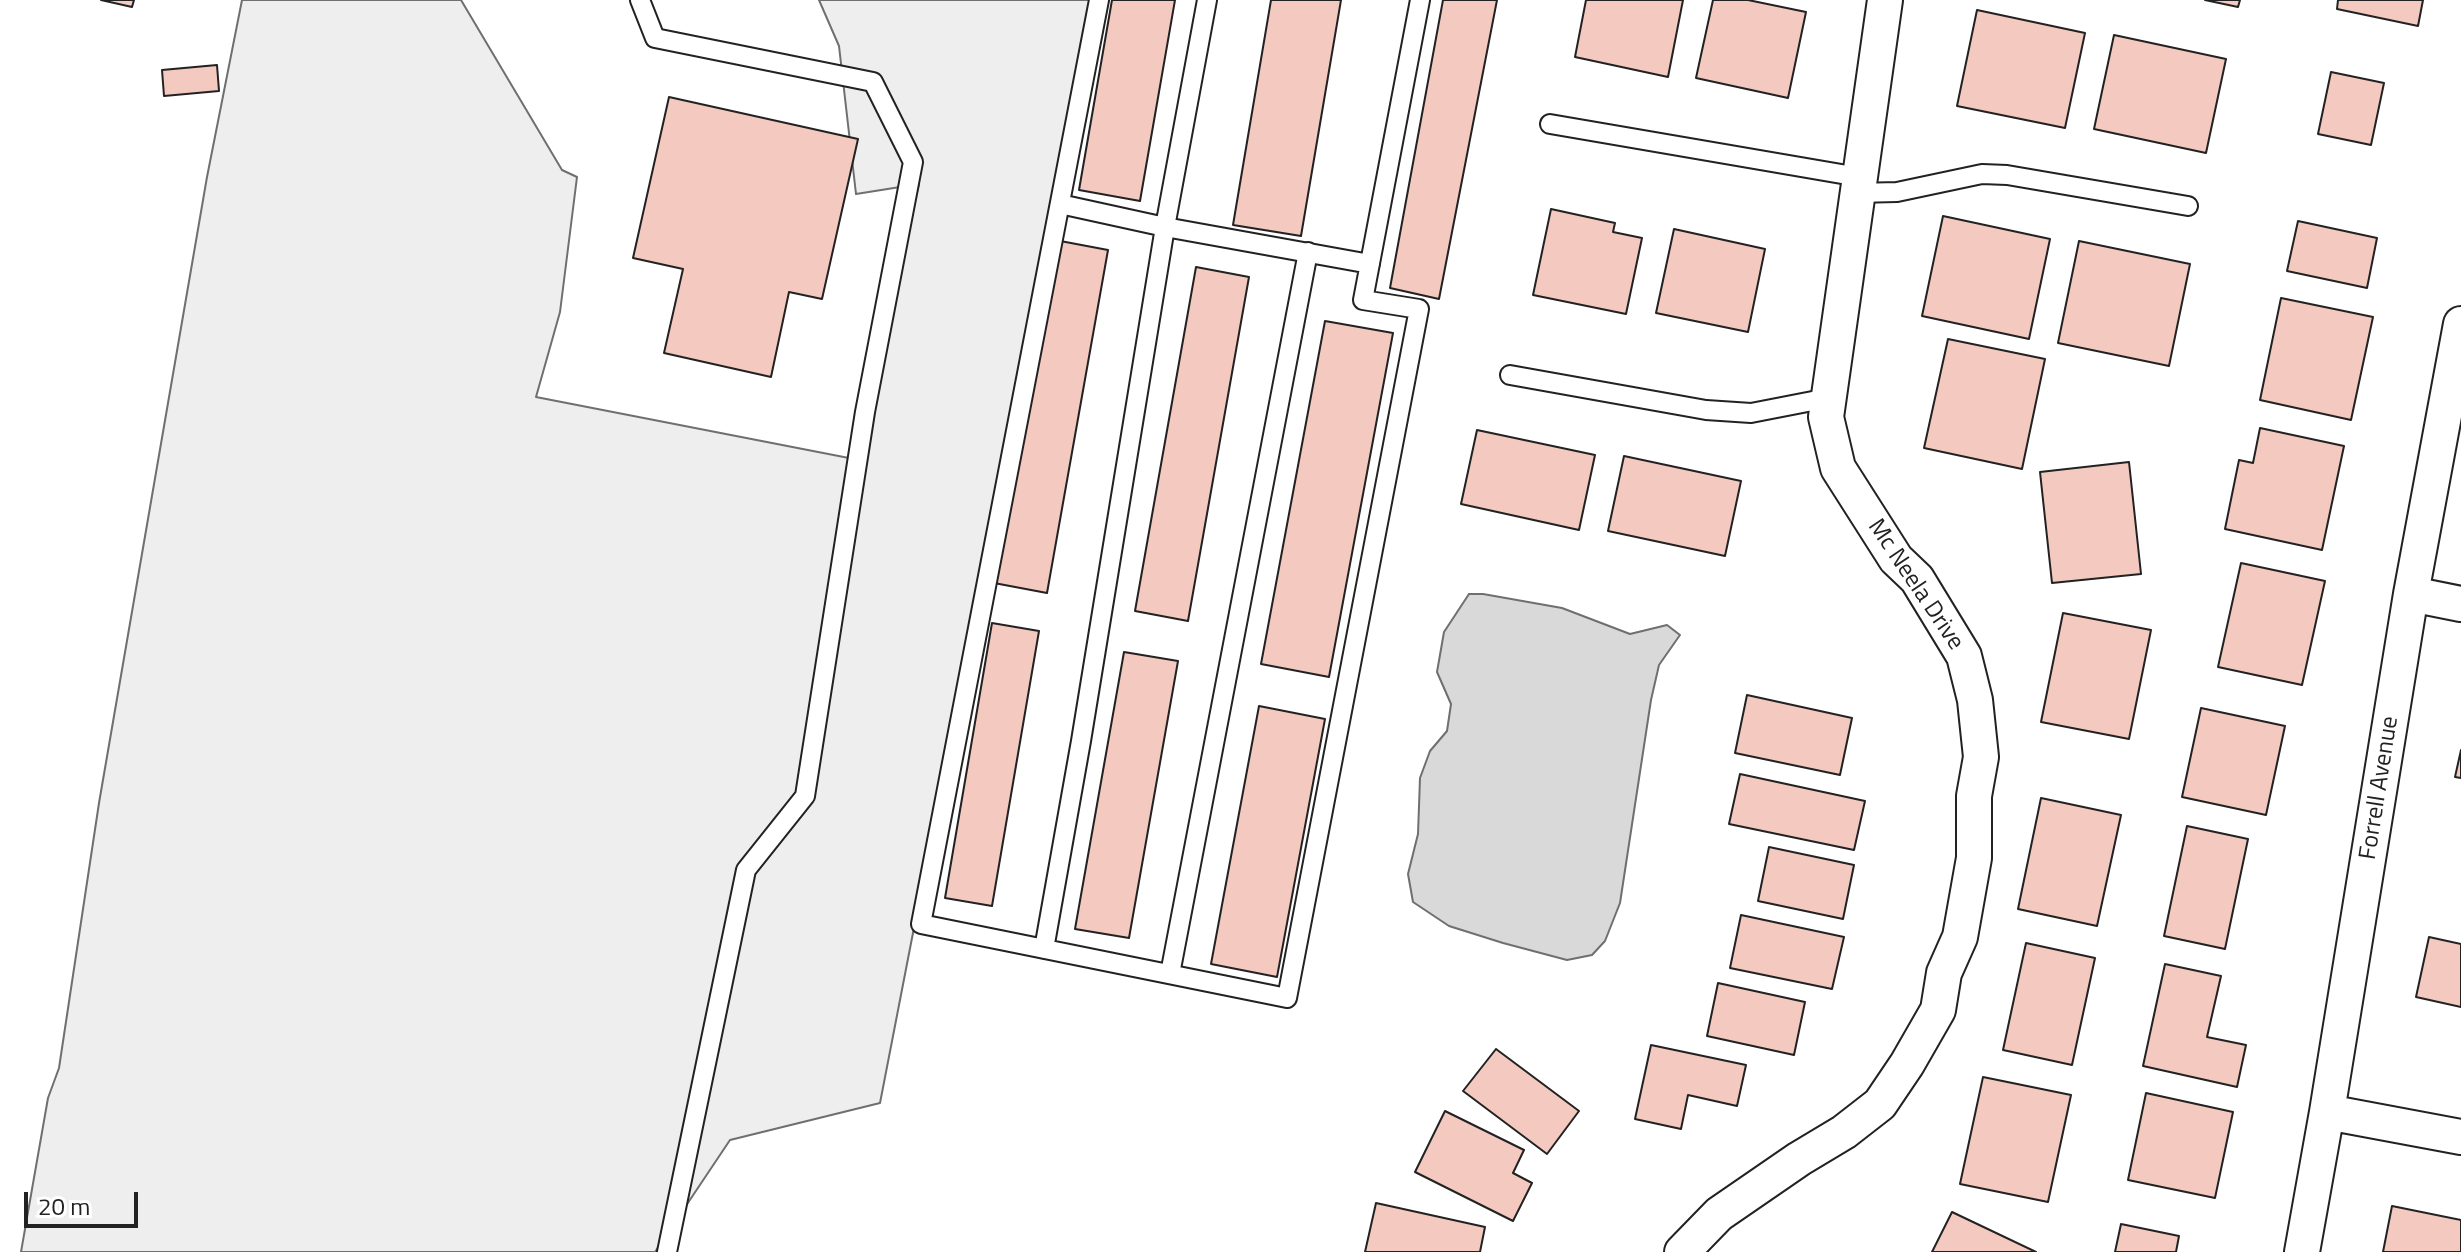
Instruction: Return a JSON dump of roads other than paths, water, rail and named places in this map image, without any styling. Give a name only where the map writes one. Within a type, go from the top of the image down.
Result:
[{"type":"street","name":"Mc Neela Drive","points":[[1682,1252],[1719,1214],[1844,1132],[1880,1104],[1938,1010],[1944,973],[1960,937],[1974,858],[1974,796],[1981,757],[1975,700],[1964,656],[1917,579],[1896,559],[1838,468],[1826,417],[1885,0]]},
{"type":"street","name":"Forrell Avenue","points":[[2302,1252],[2411,594],[2461,324]]},
{"type":"street","points":[[2411,594],[2461,604]]},
{"type":"street","points":[[2327,1112],[2461,1137]]},
{"type":"lane","points":[[640,0],[655,38],[873,82],[913,162],[865,412],[805,796],[746,870],[667,1252]]},
{"type":"lane","points":[[1099,0],[921,924],[1287,998],[1419,309],[1363,300],[1420,0]]},
{"type":"lane","points":[[1044,949],[1165,227],[1207,0]]},
{"type":"lane","points":[[1550,124],[1897,192],[1982,174],[2007,175],[2188,206]]},
{"type":"lane","points":[[1060,204],[1165,227],[1370,264]]},
{"type":"lane","points":[[1170,974],[1308,252]]},
{"type":"lane","points":[[1510,375],[1706,410],[1751,413],[1828,398]]}]
